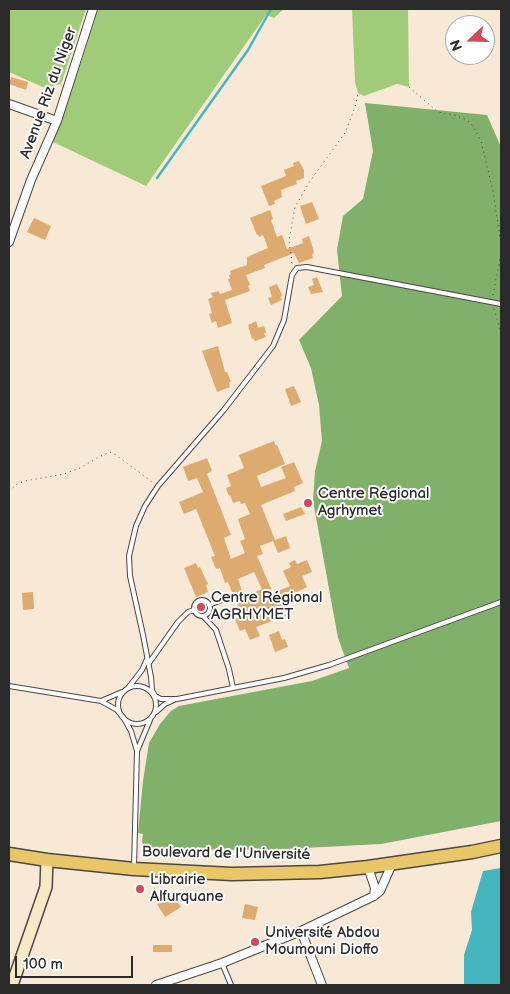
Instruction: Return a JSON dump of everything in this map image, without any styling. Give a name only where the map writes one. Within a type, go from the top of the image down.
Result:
[{"type":"main road","name":"Boulevard de l'Université","points":[[9,854],[134,869],[232,874],[320,872],[392,864],[501,846]]},
{"type":"street","name":"Avenue Riz du Niger","points":[[9,242],[31,180],[57,121],[93,9]]},
{"type":"street","points":[[9,104],[57,121]]},
{"type":"street","points":[[12,985],[46,888],[47,860]]},
{"type":"street","points":[[156,985],[222,963],[301,931],[374,896],[380,891],[392,864]]},
{"type":"street","points":[[368,867],[375,888],[374,896]]},
{"type":"street","points":[[301,931],[322,985]]},
{"type":"lane","points":[[137,751],[154,715],[156,702],[153,695],[143,635],[130,576],[130,556],[139,519],[158,486],[223,410],[273,346],[284,320],[294,271],[297,268],[307,267],[501,304]]},
{"type":"lane","points":[[209,605],[232,596]]},
{"type":"lane","points":[[194,610],[196,603],[199,601],[206,601],[209,605]]},
{"type":"lane","points":[[101,701],[134,686],[143,687],[161,699],[176,699],[284,678],[329,665],[501,602]]},
{"type":"lane","points":[[204,616],[208,613],[209,605]]},
{"type":"lane","points":[[134,869],[137,751],[131,731],[120,713],[118,703],[122,694],[178,622],[188,612],[194,610]]},
{"type":"lane","points":[[194,610],[198,615],[204,616],[216,630],[229,668],[233,688]]},
{"type":"lane","points":[[9,686],[101,701],[117,710],[130,723],[139,724],[147,721],[165,704],[176,699]]},
{"type":"lane","points":[[222,963],[230,985]]},
{"type":"path","points":[[409,87],[438,112],[467,120],[474,126],[481,141],[493,191],[501,244]]},
{"type":"path","points":[[294,271],[291,261],[290,240],[295,207],[310,181],[345,133],[358,93]]},
{"type":"path","points":[[501,254],[492,303],[501,332]]},
{"type":"path","points":[[9,491],[17,484],[25,481],[64,474],[80,468],[99,456],[110,452],[116,454],[158,486]]},
{"type":"green space","points":[[9,9],[86,9],[61,84],[45,88],[9,72]]},
{"type":"green space","points":[[98,9],[284,9],[274,18],[266,15],[146,186],[53,142]]},
{"type":"green space","points":[[352,9],[408,9],[409,87],[397,84],[364,96],[358,93],[355,82]]},
{"type":"green space","points":[[365,103],[487,115],[501,147],[501,821],[381,844],[266,850],[146,849],[142,842],[143,834],[138,833],[149,743],[160,724],[171,711],[179,706],[312,681],[349,668],[338,638],[313,501],[315,471],[322,441],[319,405],[311,368],[299,340],[342,296],[337,250],[343,216],[363,199],[373,151]]},
{"type":"water","points":[[501,868],[501,985],[464,985],[464,955],[472,930],[471,912],[483,871]]},
{"type":"building","points":[[11,77],[28,82],[26,90],[9,84]]},
{"type":"building","points":[[299,161],[304,170],[304,178],[296,181],[297,184],[281,190],[282,197],[274,201],[275,204],[269,206],[261,186],[286,176],[284,170],[294,166],[293,163]]},
{"type":"building","points":[[312,202],[319,219],[306,224],[300,206]]},
{"type":"building","points":[[270,210],[273,219],[271,220],[277,237],[282,235],[287,249],[303,243],[302,239],[309,236],[314,252],[313,258],[299,263],[294,253],[264,265],[265,268],[246,275],[250,291],[225,300],[232,323],[218,328],[216,321],[212,323],[209,314],[212,313],[208,299],[213,297],[211,293],[219,291],[220,294],[232,290],[228,279],[230,279],[229,275],[231,275],[230,271],[247,265],[247,257],[268,248],[263,235],[259,237],[257,235],[250,218]]},
{"type":"building","points":[[34,218],[51,226],[45,240],[27,232]]},
{"type":"building","points":[[317,277],[323,292],[311,294],[308,287],[314,285],[312,279]]},
{"type":"building","points":[[277,284],[282,300],[271,305],[268,298],[272,297],[269,287]]},
{"type":"building","points":[[256,321],[258,328],[264,326],[266,337],[255,341],[252,339],[248,325]]},
{"type":"building","points":[[218,346],[225,372],[227,372],[231,382],[229,382],[230,387],[217,392],[202,351]]},
{"type":"building","points":[[294,386],[301,402],[291,406],[285,389]]},
{"type":"building","points":[[274,441],[285,464],[257,476],[261,487],[286,478],[281,467],[294,462],[303,483],[294,487],[295,491],[261,505],[275,540],[286,536],[290,548],[278,553],[273,541],[260,546],[263,554],[257,556],[273,593],[290,586],[283,571],[291,567],[289,563],[295,560],[297,564],[307,560],[312,572],[302,576],[307,587],[285,598],[290,610],[284,612],[286,616],[256,627],[260,636],[250,640],[245,629],[240,631],[235,619],[240,617],[236,609],[239,608],[235,599],[236,595],[232,592],[228,582],[225,583],[220,568],[216,569],[211,557],[215,556],[196,509],[184,514],[179,502],[203,492],[197,478],[188,481],[183,467],[207,458],[212,471],[207,474],[231,535],[224,538],[231,559],[245,553],[240,541],[245,539],[238,519],[250,514],[245,503],[241,504],[240,501],[233,503],[226,488],[231,486],[227,475],[244,468],[239,455]],"holes":[[[254,572],[262,589],[244,597],[238,579]]]},
{"type":"building","points":[[301,507],[305,514],[286,521],[283,514]]},
{"type":"building","points":[[196,563],[208,584],[206,585],[208,592],[196,597],[184,568]]},
{"type":"building","points":[[33,592],[34,609],[23,610],[22,593]]},
{"type":"building","points":[[279,631],[282,640],[285,639],[288,647],[275,652],[269,635]]},
{"type":"building","points":[[172,894],[181,907],[165,917],[157,904]]},
{"type":"building","points":[[245,904],[258,907],[255,920],[242,918]]},
{"type":"building","points":[[153,945],[172,945],[172,952],[153,952]]},
{"type":"waterway","points":[[157,178],[248,50],[271,9]]},
{"type":"place","name":"Centre Régional Agrhymet","points":[[308,503]]},
{"type":"place","name":"Centre Régional AGRHYMET","points":[[201,607]]},
{"type":"place","name":"Librairie Alfurquane","points":[[140,889]]},
{"type":"place","name":"Université Abdou Moumouni Dioffo","points":[[255,942]]}]
